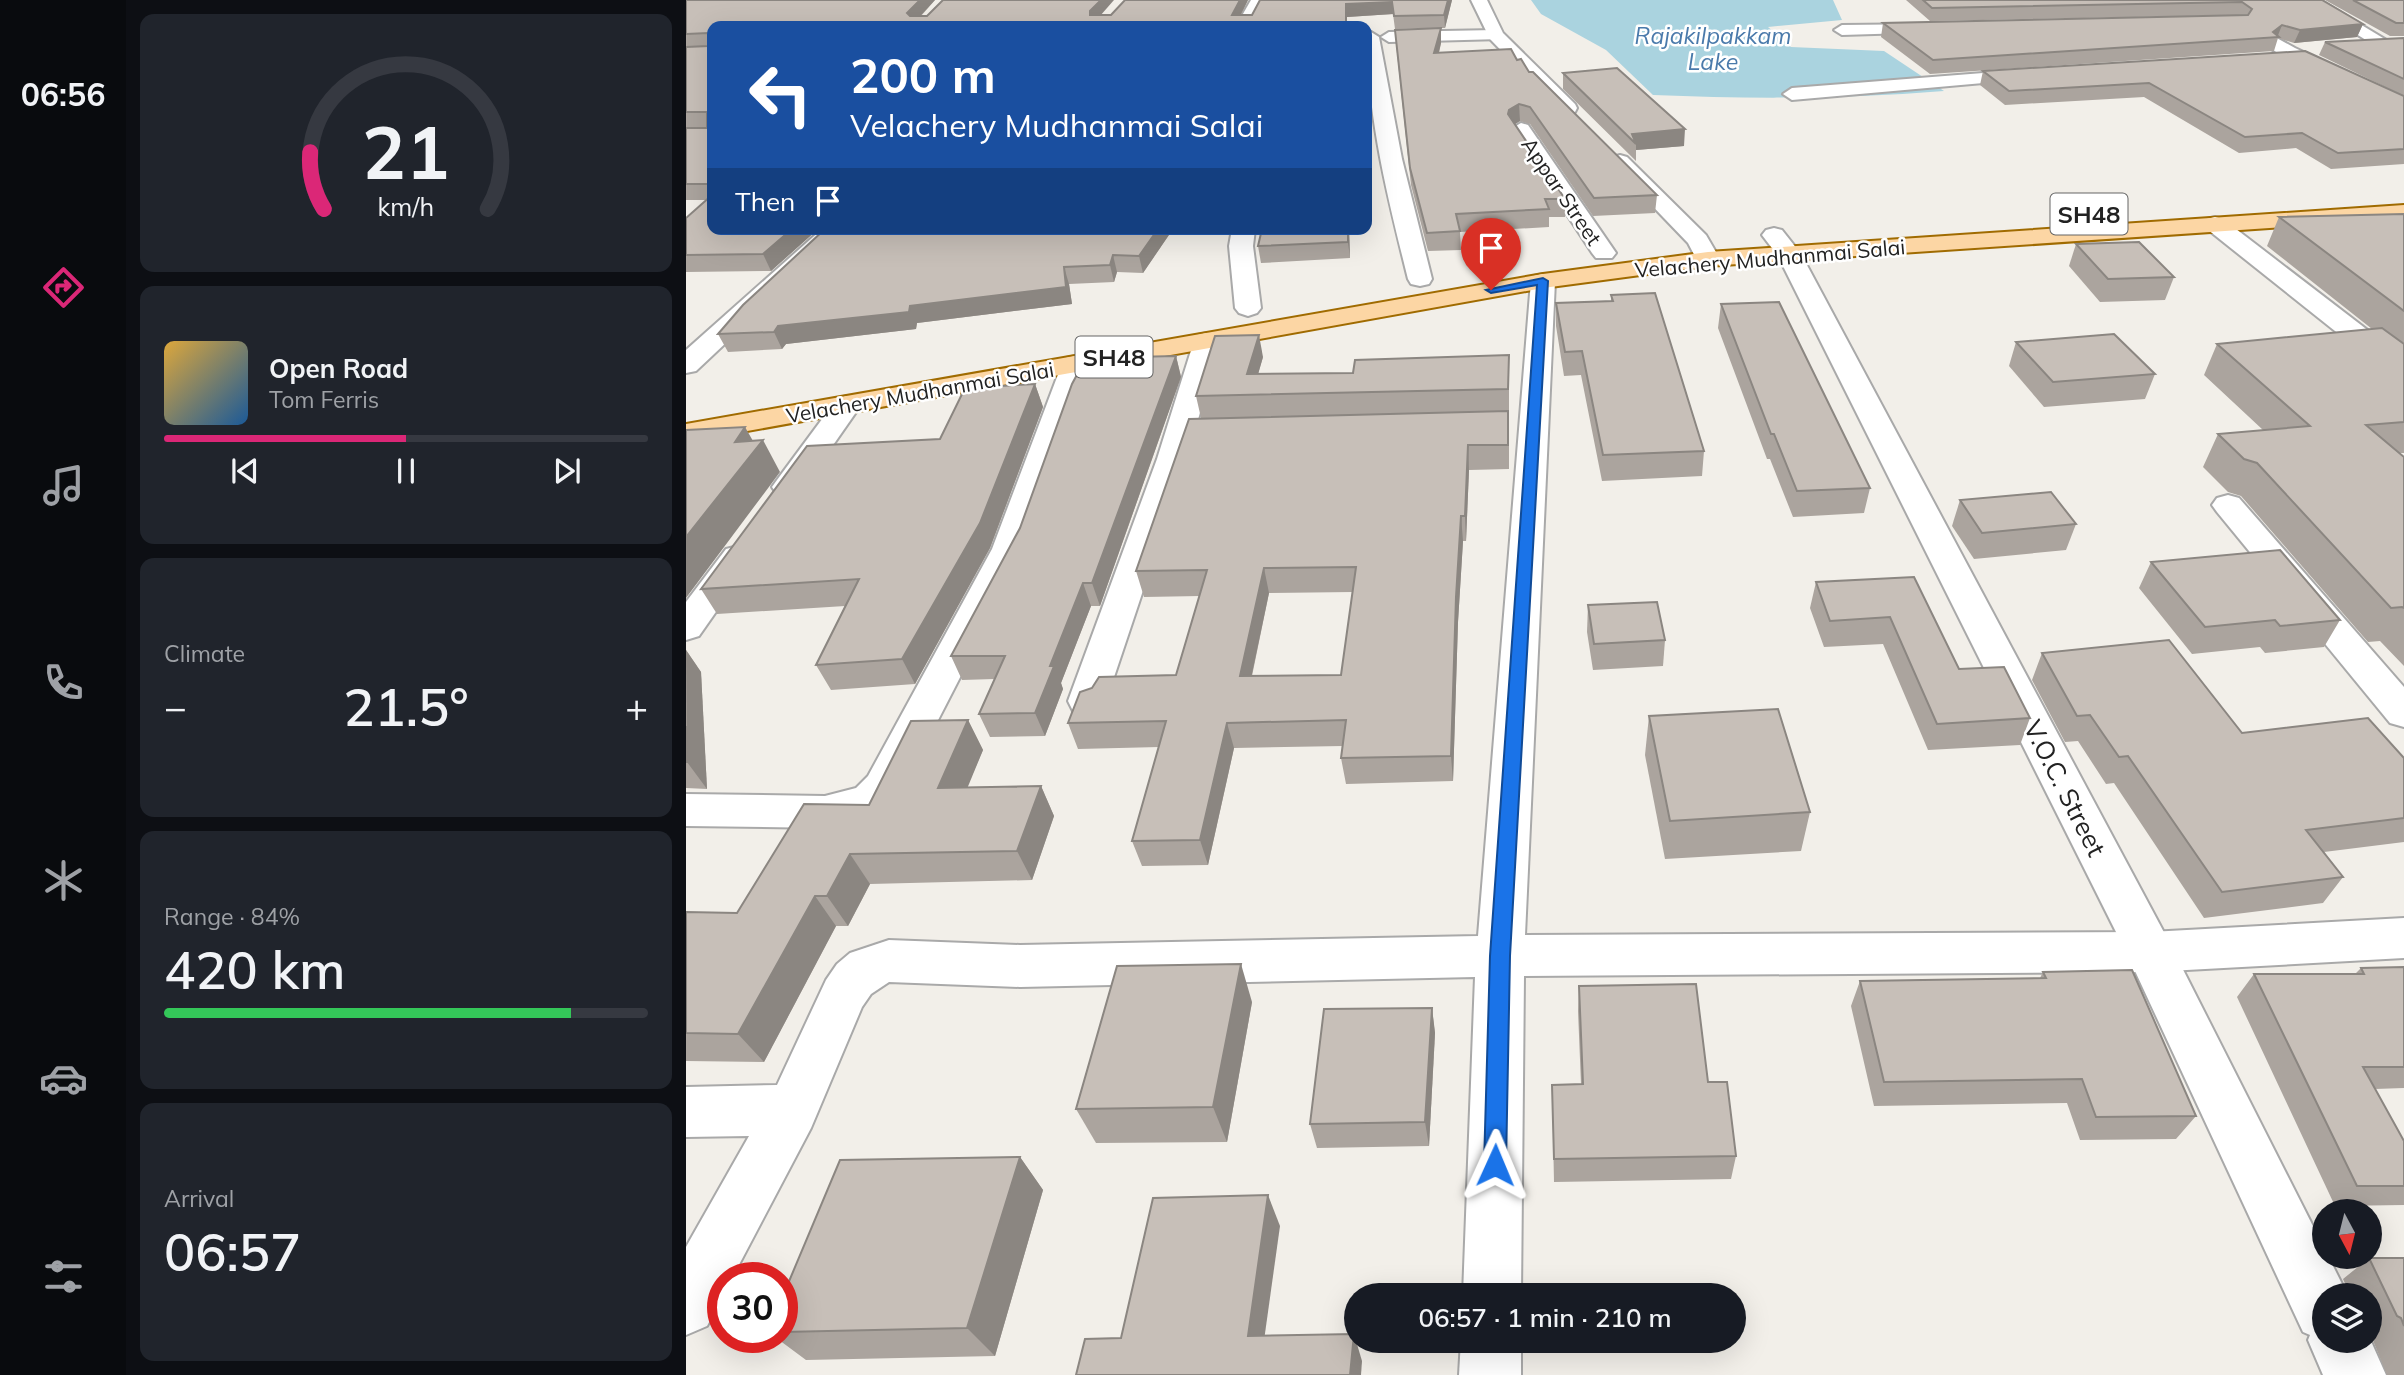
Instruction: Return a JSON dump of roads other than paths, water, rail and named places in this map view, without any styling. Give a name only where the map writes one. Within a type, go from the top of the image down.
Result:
[{"type":"main road","name":"Velachery Mudhanmai Salai","points":[[1782,244],[2215,224],[2403,208]]},
{"type":"main road","name":"Velachery Mudhanmai Salai","points":[[686,433],[847,405],[1248,308],[1420,279],[1604,253],[2403,208]]},
{"type":"main road","name":"Velachery Mudhanmai Salai","points":[[1066,353],[1207,341],[1543,281],[1703,249]]},
{"type":"street","points":[[1247,21],[1259,0]]},
{"type":"street","points":[[1479,0],[1496,35],[1582,123]]},
{"type":"street","points":[[2197,0],[2295,54],[2402,104]]},
{"type":"street","points":[[2309,0],[2385,44]]},
{"type":"street","points":[[2196,22],[2236,22]]},
{"type":"street","points":[[1842,30],[1952,29]]},
{"type":"street","points":[[1372,37],[1496,35]]},
{"type":"street","points":[[2347,45],[2404,43]]},
{"type":"street","points":[[2259,60],[2322,46]]},
{"type":"street","points":[[1792,94],[2053,73]]},
{"type":"street","points":[[1372,79],[1402,214],[1420,279]]},
{"type":"street","name":"Appar Street","points":[[1521,129],[1604,253]]},
{"type":"street","points":[[1602,142],[1703,249]]},
{"type":"street","points":[[2215,224],[2404,372]]},
{"type":"street","points":[[686,365],[829,235]]},
{"type":"street","points":[[1243,235],[1241,246],[1248,308]]},
{"type":"street","name":"V.O.C. Street","points":[[1782,244],[2150,952],[2312,1286]]},
{"type":"street","points":[[1492,1283],[1500,956],[1520,424],[1543,281]]},
{"type":"street","points":[[1087,701],[1193,431],[1207,341]]},
{"type":"street","points":[[686,810],[825,812],[869,801],[883,787],[1009,549],[1066,353]]},
{"type":"street","points":[[686,628],[847,405]]},
{"type":"street","points":[[2228,505],[2404,713]]},
{"type":"street","points":[[686,1304],[792,1110],[843,995],[854,979],[867,968],[889,961],[1020,966],[1500,956],[2150,952],[2404,938]]},
{"type":"street","points":[[686,1112],[792,1110]]},
{"type":"street","points":[[1490,1375],[1491,1353]]},
{"type":"street","points":[[2345,1353],[2355,1375]]},
{"type":"water","name":"Rajakilpakkam Lake","points":[[1531,0],[1833,0],[1842,20],[1768,27],[1791,47],[1884,51],[1944,91],[1798,98],[1653,95],[1606,50],[1541,14]]}]
